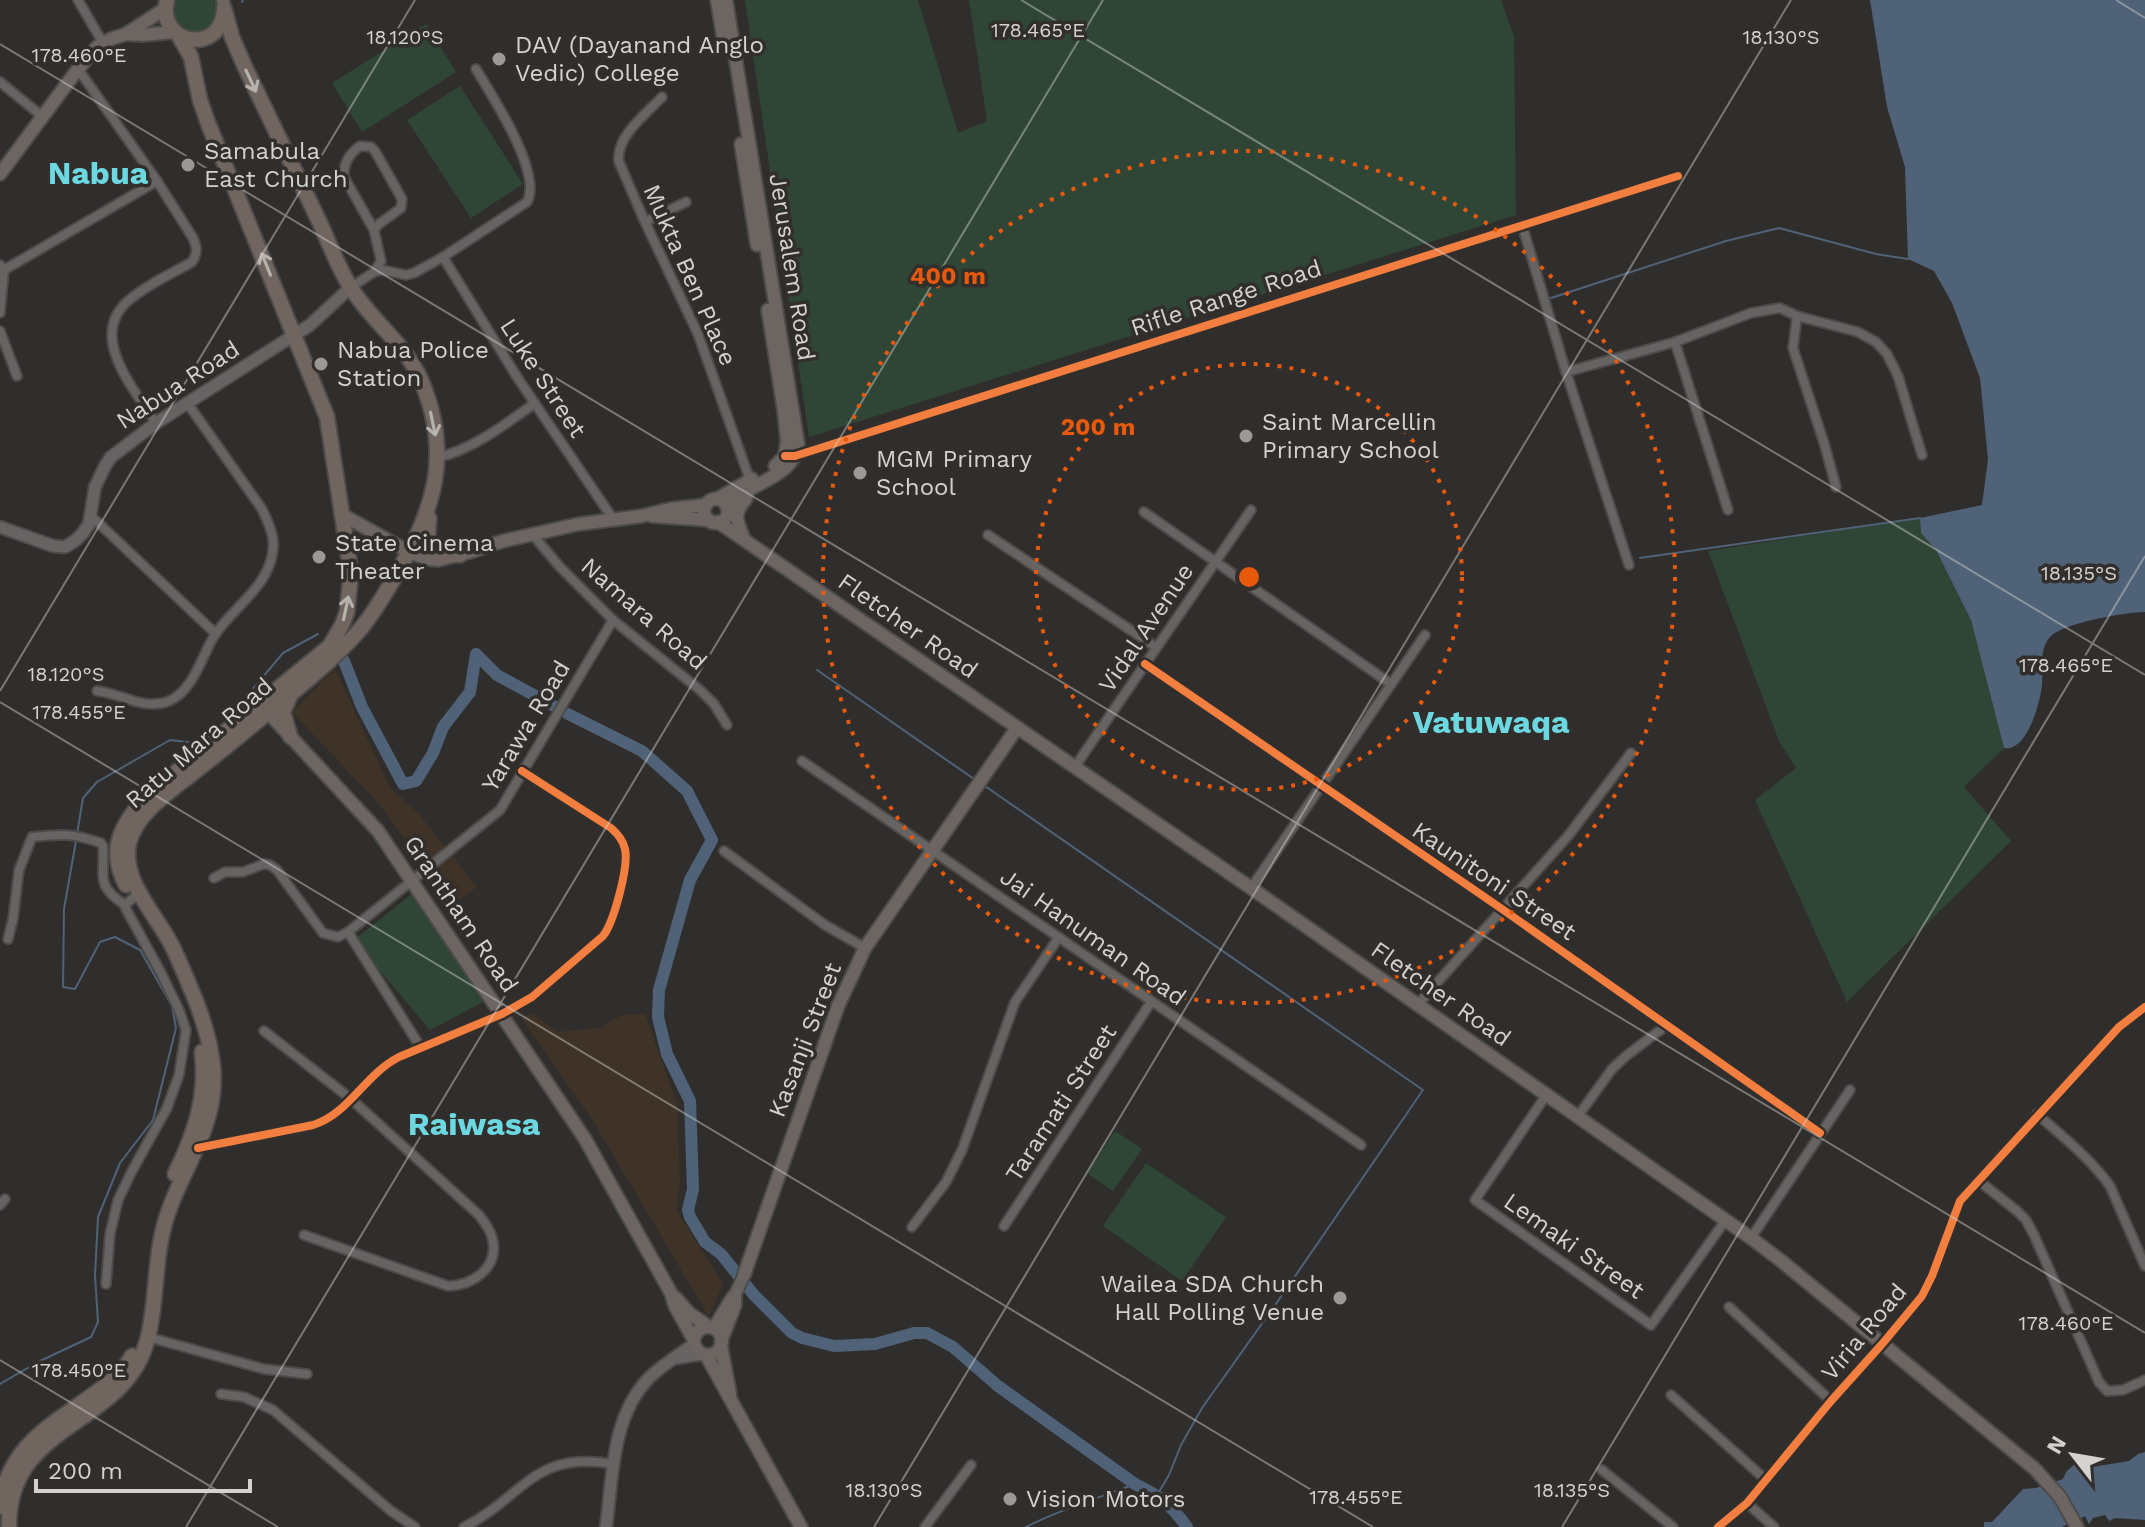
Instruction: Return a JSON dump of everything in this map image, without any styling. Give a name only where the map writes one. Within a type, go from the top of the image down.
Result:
[{"type":"highway","points":[[177,34],[197,40],[214,33],[224,18],[223,2]]},
{"type":"highway","name":"Ratu Mara Road","points":[[0,1507],[9,1475],[27,1446],[113,1380],[132,1358],[141,1324],[155,1223],[190,1138],[202,1099],[202,1055],[195,1025],[165,953],[129,902],[121,875],[118,843],[123,827],[148,795],[264,708],[293,690],[356,634],[409,552],[425,519],[437,472],[435,425],[416,371],[399,344],[350,288],[244,65],[232,37],[223,2]]},
{"type":"highway","name":"Ratu Mara Road","points":[[9,1527],[10,1505],[20,1477],[35,1454],[53,1437],[100,1405],[133,1373],[142,1358],[148,1337],[164,1225],[174,1196],[198,1148],[212,1104],[214,1082],[210,1044],[175,951],[135,885],[130,872],[129,840],[148,811],[330,646],[342,625],[349,599],[351,573],[327,417],[208,123],[200,100],[195,68],[166,17],[166,4]]},
{"type":"highway","points":[[432,498],[427,529],[430,546],[436,553],[460,555]]},
{"type":"highway","points":[[290,736],[283,712],[293,690]]},
{"type":"main road","name":"Jerusalem Road","points":[[717,0],[790,456]]},
{"type":"main road","name":"Jerusalem Road","points":[[726,0],[798,444],[790,456]]},
{"type":"main road","points":[[0,174],[78,69],[103,43],[126,34],[166,4]]},
{"type":"main road","points":[[126,34],[177,34]]},
{"type":"main road","name":"Nabua Road","points":[[0,527],[53,546],[65,547],[89,524],[95,487],[105,466],[119,450],[156,423],[295,336],[350,288]]},
{"type":"main road","points":[[744,539],[737,521],[737,511],[752,493],[785,468],[790,456]]},
{"type":"main road","points":[[717,512],[750,480],[790,456]]},
{"type":"main road","points":[[341,514],[409,552],[438,560],[579,524],[670,509],[717,512],[772,477]]},
{"type":"main road","name":"Fletcher Road","points":[[717,512],[744,539],[1251,888],[1751,1238],[2035,1469],[2054,1490],[2077,1527]]},
{"type":"main road","name":"Grantham Road","points":[[264,708],[378,831],[585,1139],[671,1293],[675,1306],[801,1527]]},
{"type":"main road","name":"Kasanji Street","points":[[711,1328],[737,1292],[744,1275],[838,1006],[865,948],[1017,728]]},
{"type":"main road","name":"Kasanji Street","points":[[721,1344],[737,1292]]},
{"type":"main road","name":"Grantham Road","points":[[671,1293],[689,1313],[711,1328]]},
{"type":"main road","points":[[606,1527],[613,1464],[623,1419],[639,1389],[655,1372],[699,1348],[716,1352],[721,1344],[719,1334],[711,1328],[699,1331],[699,1348]]},
{"type":"main road","name":"Grantham Road","points":[[721,1344],[732,1405]]},
{"type":"street","points":[[78,0],[103,43]]},
{"type":"street","points":[[78,69],[157,181],[197,247],[192,262],[124,304],[111,329],[111,343],[118,362],[156,423]]},
{"type":"street","points":[[374,272],[414,273],[522,207],[530,197],[529,180],[520,149],[508,121],[476,69]]},
{"type":"street","points":[[0,82],[43,117]]},
{"type":"street","name":"Mukta Ben Place","points":[[662,97],[625,138],[618,154],[619,162],[698,334],[750,480]]},
{"type":"street","points":[[350,288],[374,272],[380,265],[381,256],[374,230],[344,177],[347,160],[360,146],[371,147],[375,151],[402,199],[401,208],[374,230]]},
{"type":"street","name":"Rifle Range Road","points":[[790,456],[1678,176]]},
{"type":"street","points":[[0,313],[2,268],[157,181]]},
{"type":"street","points":[[645,222],[686,202]]},
{"type":"street","points":[[1522,225],[1629,565]]},
{"type":"street","name":"Luke Street","points":[[443,257],[517,377],[613,519]]},
{"type":"street","points":[[1566,372],[1675,342],[1751,313],[1780,308],[1797,316],[1858,332],[1876,342],[1887,354],[1898,376],[1922,455]]},
{"type":"street","points":[[1797,316],[1793,348],[1836,487]]},
{"type":"street","points":[[0,331],[17,376]]},
{"type":"street","points":[[1675,342],[1728,510]]},
{"type":"street","points":[[437,458],[459,452],[488,437],[535,403]]},
{"type":"street","points":[[97,691],[112,692],[134,702],[161,703],[178,695],[216,634],[269,568],[274,548],[262,509],[188,404]]},
{"type":"street","name":"Vidal Avenue","points":[[1074,768],[1251,510]]},
{"type":"street","points":[[1144,512],[1391,684]]},
{"type":"street","points":[[90,515],[216,634]]},
{"type":"street","name":"Namara Road","points":[[532,534],[613,620],[700,690],[714,704],[727,725]]},
{"type":"street","points":[[988,535],[1156,647]]},
{"type":"street","name":"Yarawa Road","points":[[348,932],[500,810],[613,620]]},
{"type":"street","points":[[1251,888],[1425,635]]},
{"type":"street","name":"Kaunitoni Street","points":[[1145,664],[1502,909],[1820,1133]]},
{"type":"street","points":[[1418,1004],[1568,836],[1631,753]]},
{"type":"street","name":"Jai Hanuman Road","points":[[802,761],[1361,1145]]},
{"type":"street","points":[[198,1148],[320,1122],[334,1116],[385,1065],[502,1014],[532,997],[599,940],[615,912],[626,858],[622,840],[611,828],[522,771]]},
{"type":"street","points":[[8,939],[19,870],[32,837],[65,833],[101,843],[104,886],[114,897],[129,902],[186,1030],[179,1075],[167,1108],[118,1200],[110,1234],[106,1284]]},
{"type":"street","points":[[724,851],[825,925],[865,948]]},
{"type":"street","points":[[214,878],[225,872],[243,872],[264,864],[277,870],[323,933],[338,937],[348,932],[421,1048]]},
{"type":"street","points":[[912,1227],[946,1182],[962,1150],[1015,1002],[1059,937]]},
{"type":"street","name":"Taramati Street","points":[[1004,1226],[1151,1002]]},
{"type":"street","name":"Viria Road","points":[[1718,1527],[1747,1503],[1927,1288],[1960,1201],[2119,1027],[2145,1007]]},
{"type":"street","points":[[1578,1116],[1612,1069],[1667,1025]]},
{"type":"street","points":[[264,1031],[351,1099],[479,1215],[492,1233],[494,1248],[490,1264],[479,1277],[462,1286],[448,1286],[304,1235]]},
{"type":"street","points":[[1751,1238],[1850,1090]]},
{"type":"street","name":"Lemaki Street","points":[[1547,1094],[1475,1200],[1651,1325],[1725,1221]]},
{"type":"street","points":[[2037,1114],[2090,1161],[2110,1186],[2145,1266]]},
{"type":"street","points":[[204,1132],[218,1144]]},
{"type":"street","points":[[1979,1181],[2026,1220],[2099,1382],[2107,1391],[2123,1390],[2145,1380]]},
{"type":"street","points":[[1729,1307],[1831,1401]]},
{"type":"street","points":[[148,1337],[264,1369],[307,1374]]},
{"type":"street","points":[[221,1394],[244,1397],[273,1410],[393,1514],[415,1527]]},
{"type":"street","points":[[1671,1395],[1766,1480]]},
{"type":"street","points":[[464,1527],[528,1480],[556,1465],[586,1461],[613,1464]]},
{"type":"street","points":[[925,1527],[971,1465]]},
{"type":"street","points":[[1602,1470],[1673,1527]]},
{"type":"street","points":[[1747,1503],[1774,1527]]},
{"type":"shaded area","points":[[335,669],[390,788],[418,813],[477,887],[453,904],[380,805],[292,712]]},
{"type":"shaded area","points":[[533,1013],[557,1032],[600,1028],[622,1015],[645,1014],[677,1104],[680,1185],[676,1210],[723,1284],[709,1317],[592,1119],[521,1018]]},
{"type":"green space","points":[[175,0],[214,0],[217,17],[208,32],[187,36],[172,21]]},
{"type":"green space","points":[[745,0],[918,0],[958,133],[987,121],[969,0],[1501,0],[1514,36],[1516,215],[809,437]]},
{"type":"green space","points":[[426,24],[456,72],[362,132],[332,83]]},
{"type":"green space","points":[[460,86],[523,184],[471,218],[407,120]]},
{"type":"green space","points":[[1920,518],[1971,620],[2004,748],[1964,787],[2011,841],[1847,1002],[1755,800],[1796,768],[1779,741],[1708,551]]},
{"type":"green space","points":[[413,893],[483,1002],[430,1030],[354,940]]},
{"type":"green space","points":[[1115,1131],[1142,1149],[1113,1191],[1087,1173]]},
{"type":"green space","points":[[1146,1163],[1226,1217],[1182,1281],[1103,1226]]},
{"type":"water","points":[[1870,0],[2145,0],[2145,612],[2080,623],[2050,637],[2043,653],[2042,685],[2035,714],[2026,735],[2012,747],[2004,748],[1971,620],[1936,550],[1921,533],[1920,518],[1982,505],[1988,459],[1980,378],[1952,303],[1934,271],[1908,259],[1905,167],[1887,107]]},
{"type":"water","points":[[2145,1452],[2145,1520],[2115,1518],[2109,1521],[2105,1515],[2093,1518],[2089,1524],[2085,1516],[2062,1527],[1984,1527],[1984,1522],[1992,1522],[2023,1489],[2063,1479],[2076,1463],[2086,1468],[2129,1461]]},
{"type":"waterway","points":[[1551,298],[1726,241],[1779,228],[1876,254],[1908,259]]},
{"type":"waterway","points":[[1640,558],[1920,518]]},
{"type":"waterway","points":[[77,834],[83,798],[97,782],[170,740],[195,743],[220,728],[283,653],[318,634]]},
{"type":"waterway","points":[[344,661],[362,707],[403,784],[416,781],[433,753],[443,727],[470,692],[476,654],[497,675],[554,706]]},
{"type":"waterway","points":[[817,670],[974,779]]},
{"type":"waterway","points":[[568,714],[642,751],[687,791],[712,840],[690,880],[659,990],[658,1017],[667,1054],[690,1101],[693,1189],[688,1210],[705,1242],[721,1254],[754,1295],[792,1333],[802,1338],[834,1346],[875,1344],[914,1333],[927,1333],[953,1347],[998,1386],[1164,1502],[1187,1527]]},
{"type":"waterway","points":[[982,784],[1423,1090],[1202,1408],[1157,1495]]},
{"type":"waterway","points":[[0,1384],[91,1337],[98,1322],[95,1275],[98,1217],[120,1163],[153,1120],[176,1028],[172,1006],[140,950],[115,937],[100,942],[75,989],[63,987],[64,909],[76,841]]},
{"type":"waterway","points":[[1026,1527],[1135,1484]]},
{"type":"cycle path","points":[[785,456],[795,456],[1678,176]]},
{"type":"cycle path","points":[[1145,664],[1502,909],[1820,1133]]},
{"type":"cycle path","points":[[198,1148],[313,1125],[326,1119],[399,1057],[502,1014],[532,997],[603,936],[612,919],[623,880],[626,857],[623,843],[611,828],[522,771]]},
{"type":"cycle path","points":[[1718,1527],[1747,1503],[1922,1296],[1960,1201],[2119,1027],[2145,1007]]},
{"type":"place","name":"DAV (Dayanand Anglo Vedic) College","points":[[499,59]]},
{"type":"place","name":"Samabula East Church","points":[[188,165]]},
{"type":"place","name":"Nabua Police Station","points":[[321,364]]},
{"type":"place","name":"Saint Marcellin Primary School","points":[[1246,436]]},
{"type":"place","name":"MGM Primary School","points":[[860,473]]},
{"type":"place","name":"State Cinema Theater","points":[[319,557]]},
{"type":"place","name":"Wailea SDA Church Hall Polling Venue","points":[[1340,1298]]},
{"type":"place","name":"Vision Motors","points":[[1010,1499]]},
{"type":"district","name":"Nabua","points":[[98,173]]},
{"type":"district","name":"Vatuwaqa","points":[[1491,722]]},
{"type":"district","name":"Raiwasa","points":[[474,1124]]}]
